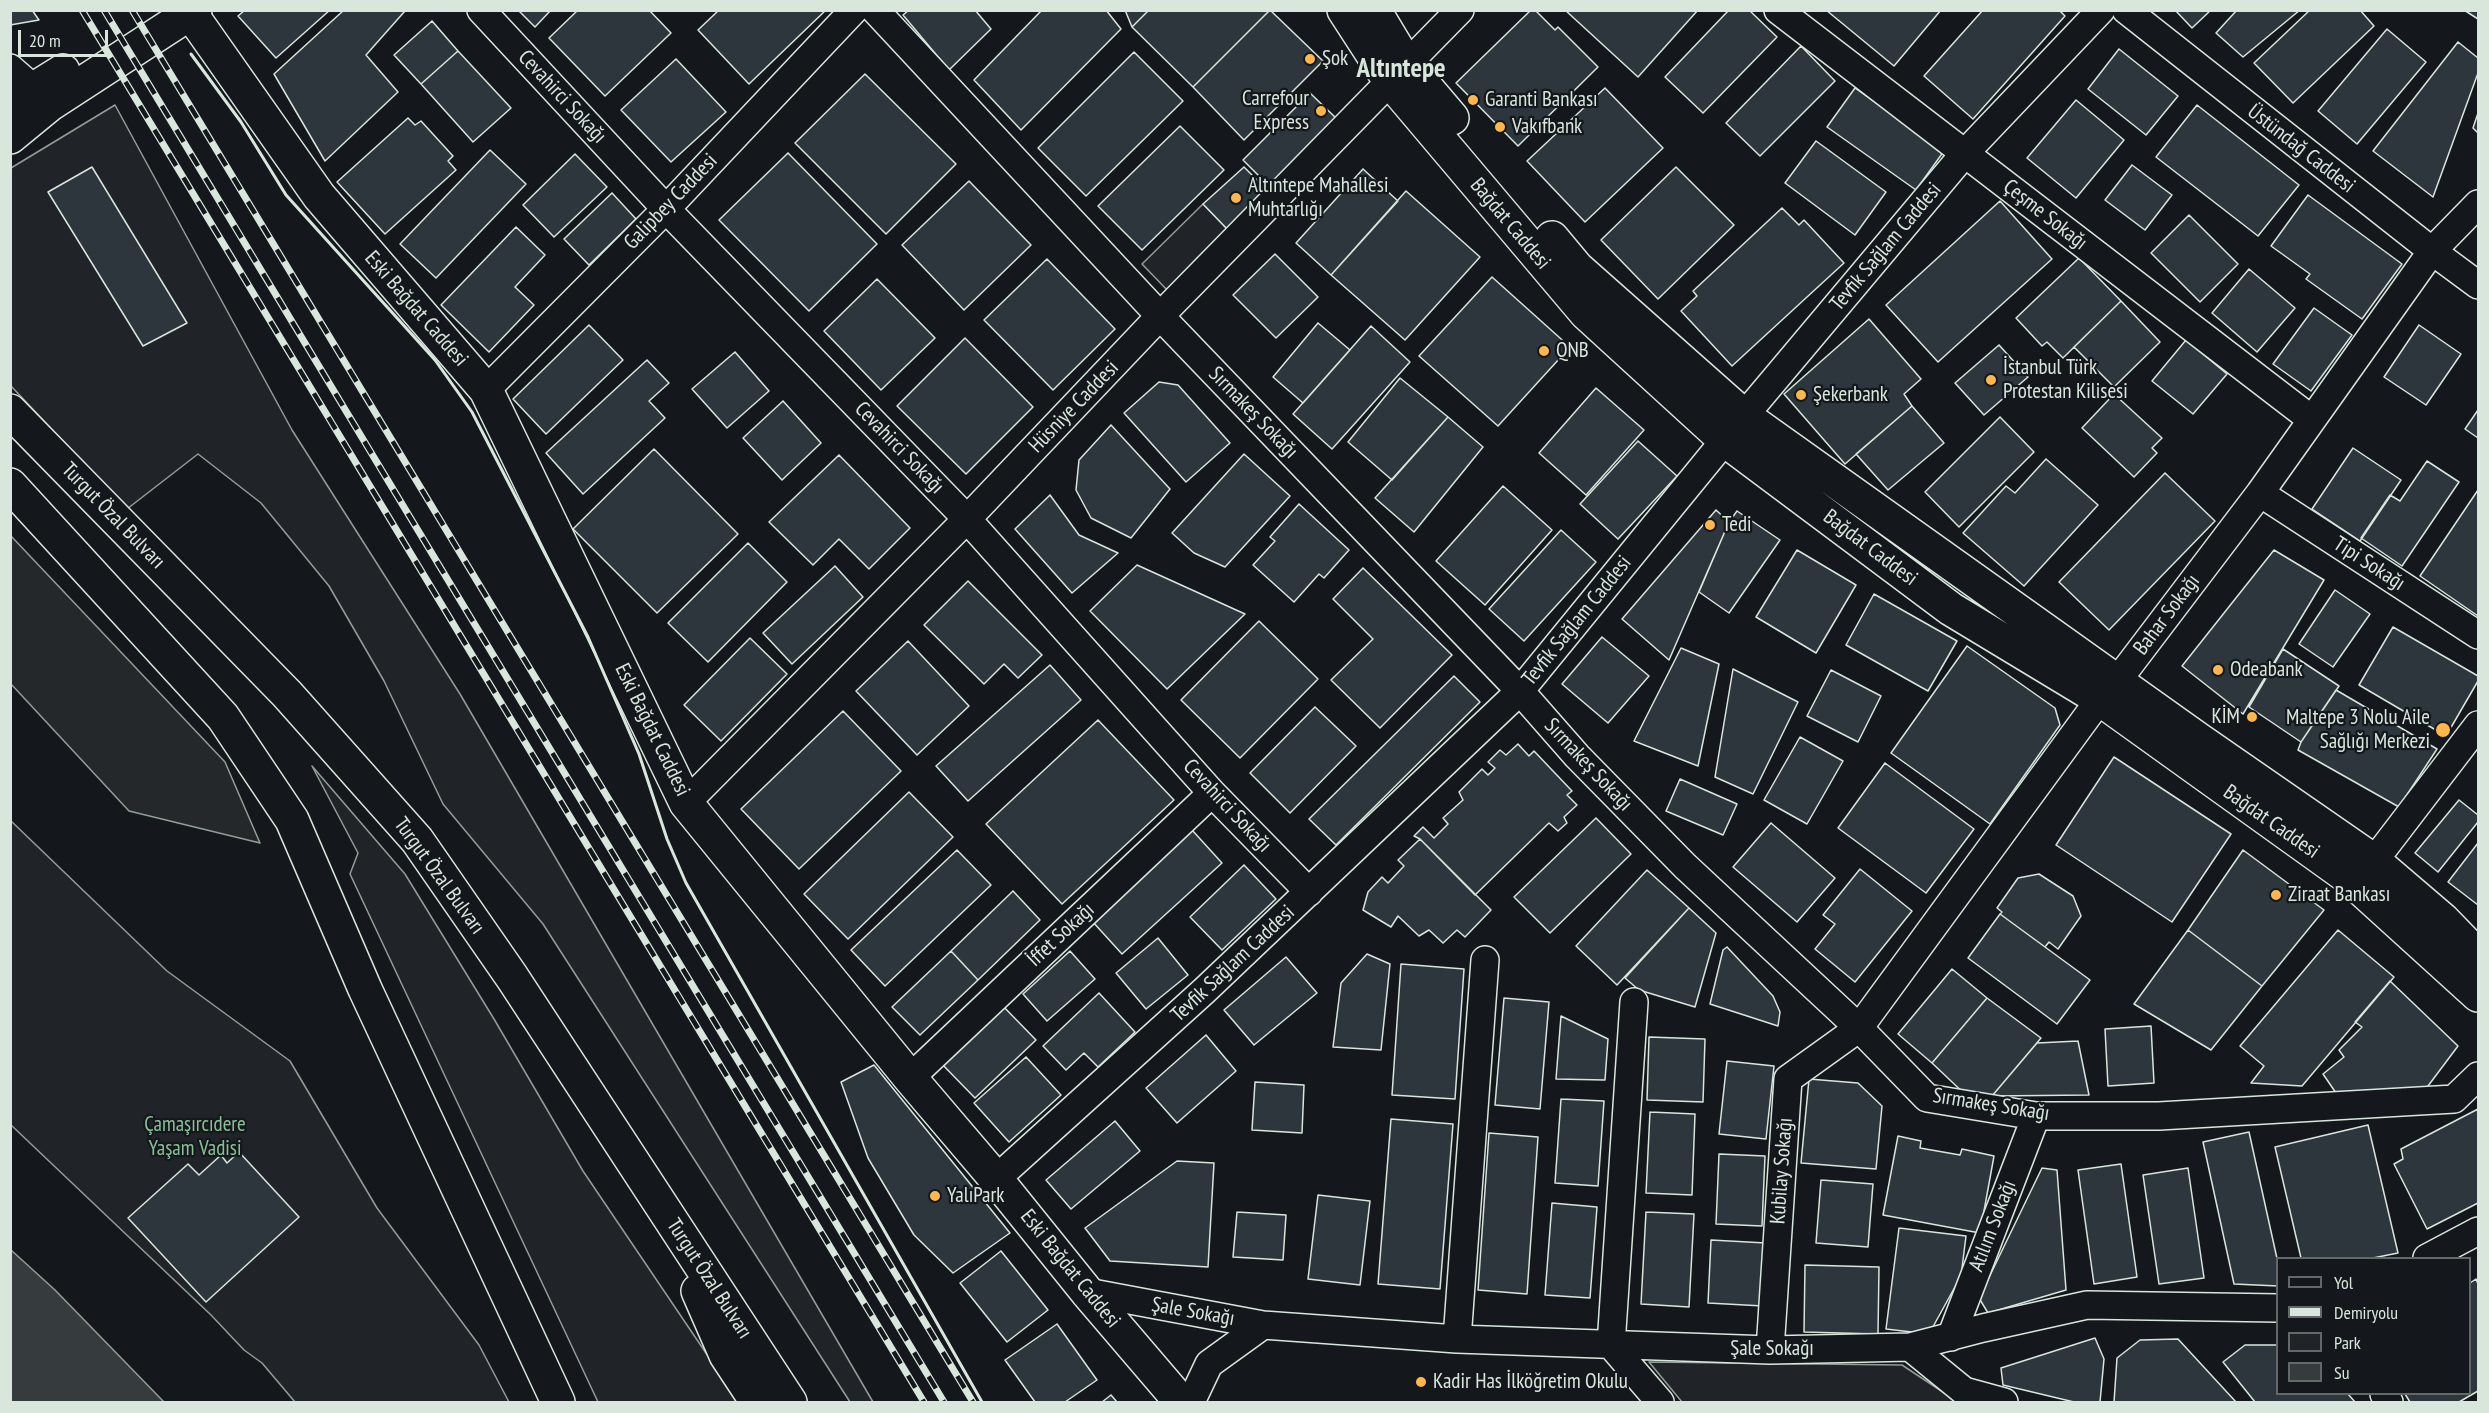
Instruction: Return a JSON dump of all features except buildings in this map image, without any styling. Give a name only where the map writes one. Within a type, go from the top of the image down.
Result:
[{"type":"main road","points":[[18,87],[158,10]]},
{"type":"main road","name":"Bağdat Caddesi","points":[[1344,10],[1398,73],[1586,313],[1735,428],[1951,609],[2109,689],[2199,740],[2374,861],[2443,920],[2478,956]]},
{"type":"main road","name":"Bağdat Caddesi","points":[[1374,10],[1398,73]]},
{"type":"main road","points":[[10,137],[49,105],[192,12]]},
{"type":"main road","name":"Eski Bağdat Caddesi","points":[[192,12],[319,196],[486,390],[686,803],[910,1078],[1180,1402]]},
{"type":"main road","name":"Turgut Özal Bulvarı","points":[[10,411],[287,694],[417,840],[512,977],[790,1402]]},
{"type":"main road","points":[[10,485],[223,717],[292,820],[365,989],[558,1402]]},
{"type":"main road","name":"Bağdat Caddesi","points":[[2109,689],[2348,877],[2478,995]]},
{"type":"main road","points":[[661,1206],[726,1355],[757,1402]]},
{"type":"street","name":"Cevahirci Sokağı","points":[[481,10],[666,209],[967,519],[1212,793],[1309,892]]},
{"type":"street","name":"Galipbey Caddesi","points":[[486,390],[666,209],[854,10]]},
{"type":"street","name":"Sırmakeş Sokağı","points":[[875,10],[1160,316],[1520,691],[1576,756],[1685,866],[1859,1028],[1927,1098],[2036,1116],[2159,1116],[2454,1099],[2478,1076]]},
{"type":"street","name":"Hüsniye Caddesi","points":[[686,803],[967,519],[1160,316],[1460,10]]},
{"type":"street","name":"Çeşme Sokağı","points":[[1778,10],[2311,419]]},
{"type":"street","name":"Tevfik Sağlam Caddesi","points":[[996,1179],[1204,991],[1520,691],[1735,428],[1965,153],[2101,10]]},
{"type":"street","name":"Üstündağ Caddesi","points":[[2126,10],[2432,252],[2478,285]]},
{"type":"street","name":"Bahar Sokağı","points":[[1859,1028],[2109,689],[2260,493],[2432,252],[2478,204]]},
{"type":"street","name":"Tipi Sokağı","points":[[2260,493],[2478,635]]},
{"type":"street","points":[[2374,861],[2478,725]]},
{"type":"street","name":"İffet Sokağı","points":[[910,1078],[1212,793]]},
{"type":"street","points":[[1457,1339],[1485,960]]},
{"type":"street","points":[[1634,1002],[1611,1345],[1660,1402]]},
{"type":"street","name":"Kubilay Sokağı","points":[[1770,1350],[1788,1079],[1859,1028]]},
{"type":"street","name":"Atılım Sokağı","points":[[1951,1337],[2036,1116]]},
{"type":"street","points":[[2429,1257],[2478,1231]]},
{"type":"street","name":"Şale Sokağı","points":[[1087,1292],[1263,1324],[1457,1339],[1770,1350],[1911,1347],[2087,1305],[2276,1308]]},
{"type":"street","name":"Şale Sokağı","points":[[1191,1402],[1209,1364],[1263,1324]]},
{"type":"street","points":[[1911,1347],[1964,1391],[2004,1402]]},
{"type":"green space","points":[[115,105],[292,430],[460,694],[873,1402],[850,1402],[543,924],[443,804],[384,681],[329,586],[261,503],[198,454],[127,509],[11,386],[11,168]]},
{"type":"green space","points":[[1203,204],[1230,232],[1169,292],[1142,264]]},
{"type":"green space","points":[[312,766],[405,874],[583,1171],[739,1402],[598,1402],[350,874],[358,853]]},
{"type":"green space","name":"Çamaşırcıdere Yaşam Vadisi","points":[[10,820],[167,971],[290,1061],[377,1208],[479,1345],[509,1402],[295,1402],[262,1363],[244,1350],[211,1315],[11,1125]]},
{"type":"green space","points":[[1649,1362],[1902,1365],[1958,1402],[1682,1402]]},
{"type":"shaded area","points":[[11,536],[225,762],[260,843],[129,811],[11,684]]},
{"type":"water","points":[[11,1250],[55,1290],[164,1402],[11,1402]]},
{"type":"railway","points":[[82,10],[924,1402]]},
{"type":"railway","points":[[104,10],[944,1402]]},
{"type":"railway","points":[[132,10],[973,1402]]},
{"type":"wall","points":[[191,54],[241,122],[286,195],[435,360],[472,412],[588,637],[639,754],[667,839],[686,883],[982,1402]]},
{"type":"place","name":"Şok","points":[[1310,59]]},
{"type":"place","name":"Garanti Bankası","points":[[1473,100]]},
{"type":"place","name":"Carrefour Express","points":[[1321,111]]},
{"type":"place","name":"Vakıfbank","points":[[1500,127]]},
{"type":"place","name":"Altıntepe Mahallesi Muhtarlığı","points":[[1236,198]]},
{"type":"place","name":"QNB","points":[[1544,351]]},
{"type":"place","name":"İstanbul Türk Protestan Kilisesi","points":[[1991,380]]},
{"type":"place","name":"Şekerbank","points":[[1801,395]]},
{"type":"place","name":"Tedi","points":[[1710,525]]},
{"type":"place","name":"Odeabank","points":[[2218,670]]},
{"type":"place","name":"KİM","points":[[2252,717]]},
{"type":"place","name":"Maltepe 3 Nolu Aile Sağlığı Merkezi","points":[[2443,730]]},
{"type":"place","name":"Ziraat Bankası","points":[[2276,895]]},
{"type":"place","name":"YalıPark","points":[[935,1196]]},
{"type":"place","name":"Kadir Has İlköğretim Okulu","points":[[1421,1382]]},
{"type":"district","name":"Altıntepe","points":[[1401,69]]}]
